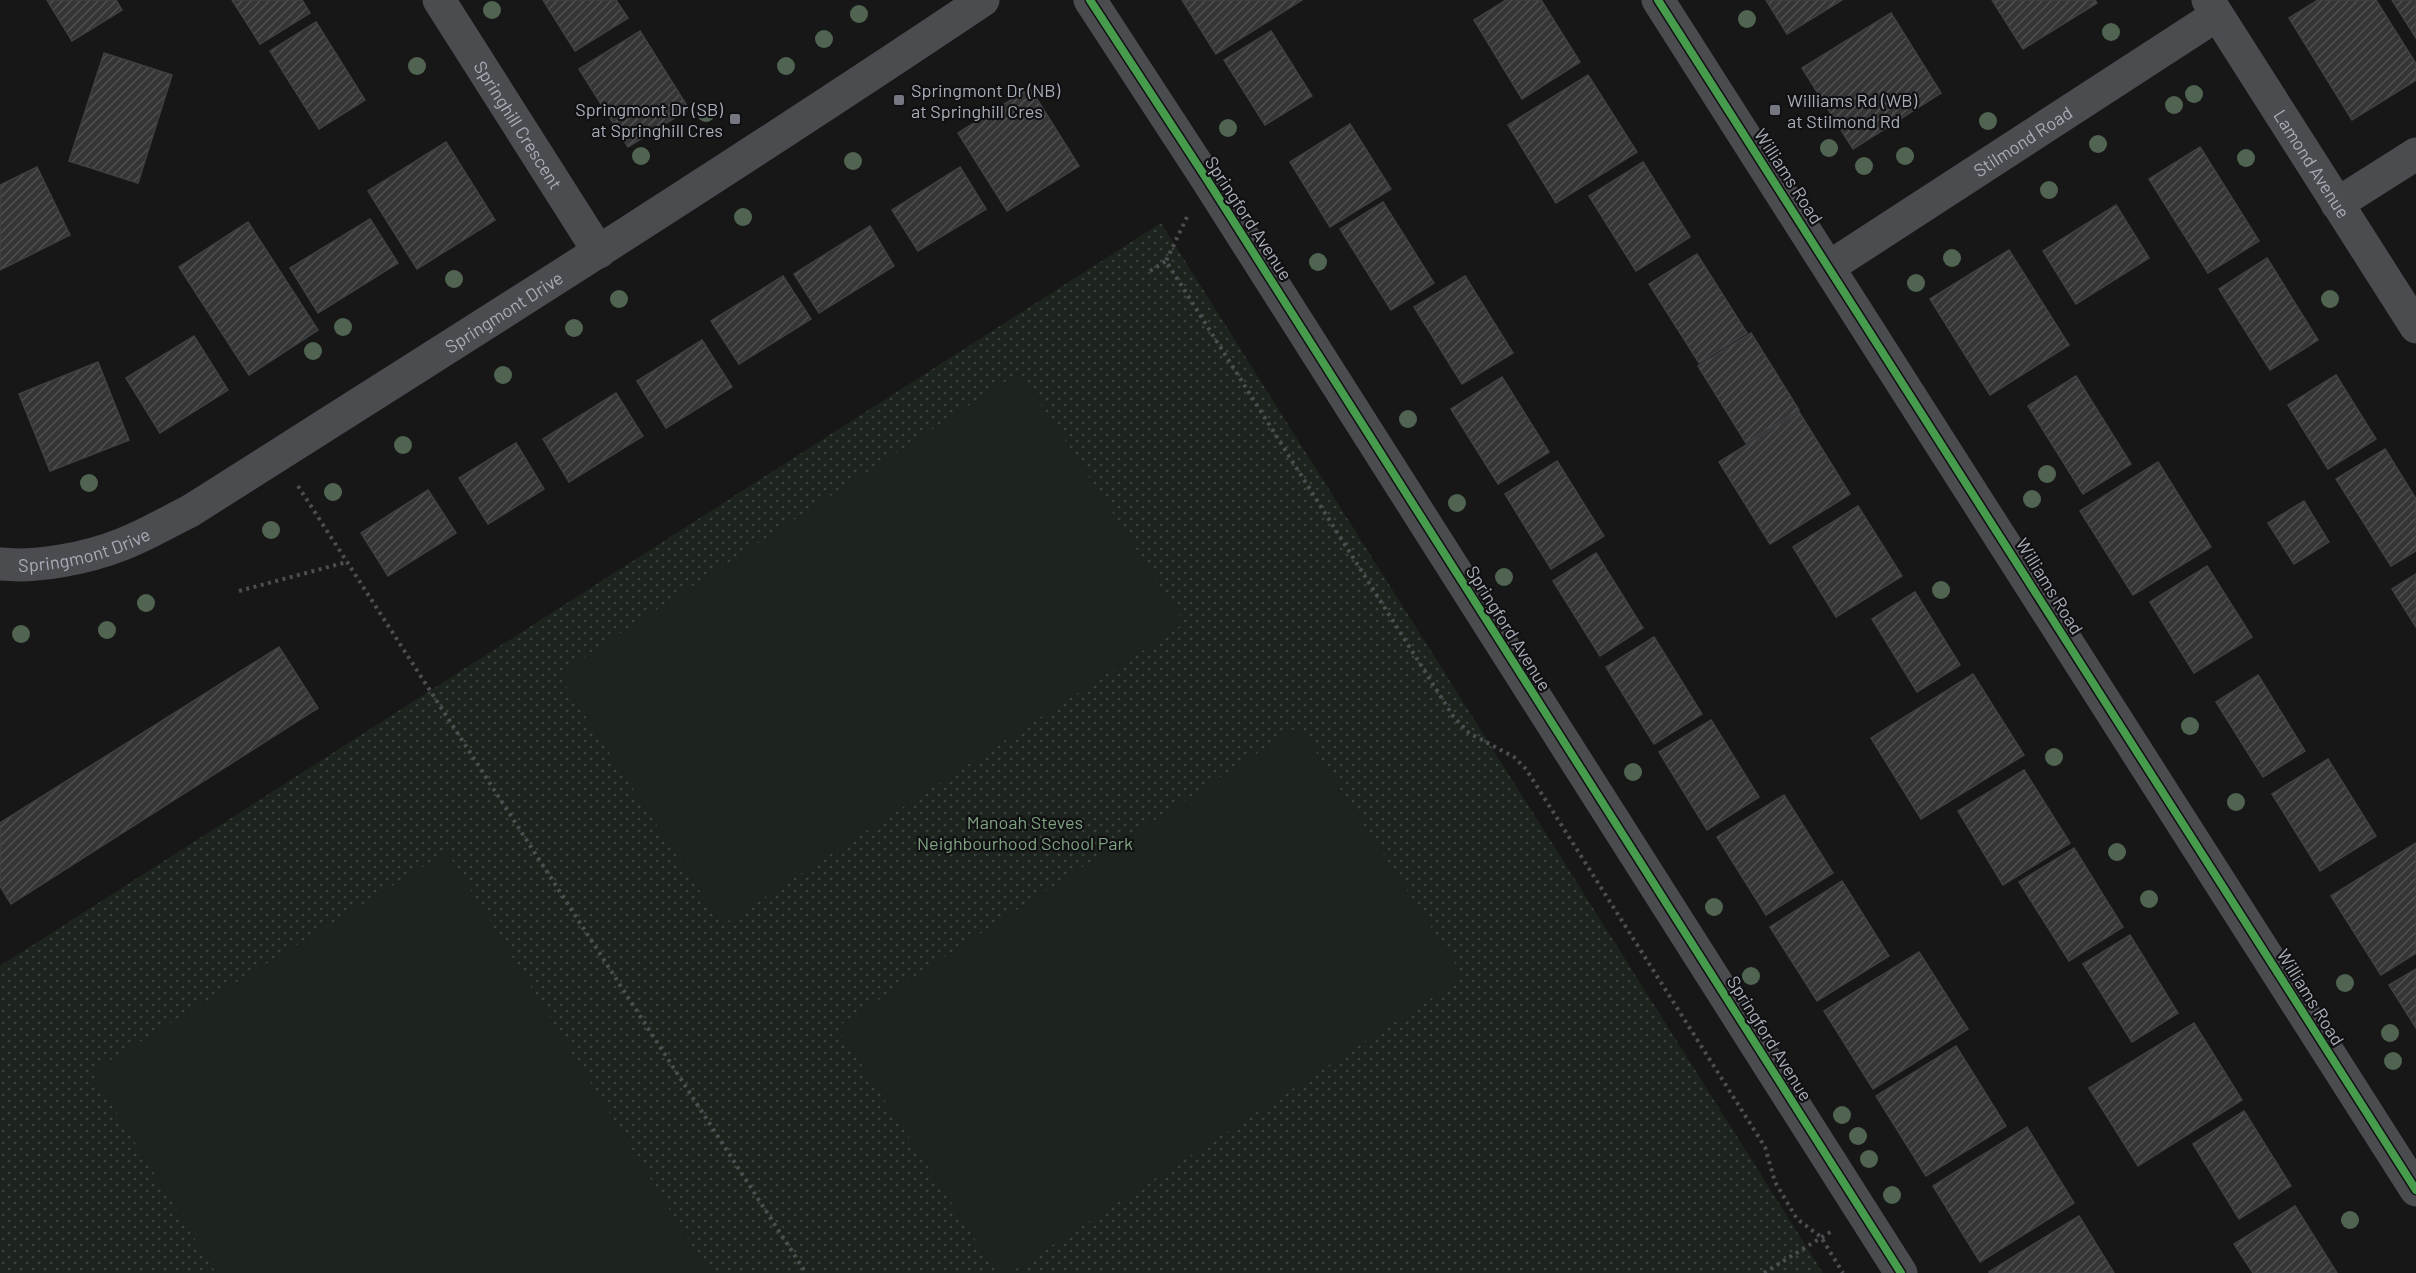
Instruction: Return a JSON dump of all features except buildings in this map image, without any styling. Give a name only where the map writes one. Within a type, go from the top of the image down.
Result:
[{"type":"street","name":"Springhill Crescent","points":[[439,0],[599,252]]},
{"type":"street","name":"Springmont Drive","points":[[0,564],[64,561],[122,545],[190,511],[830,103],[982,0]]},
{"type":"street","name":"Springford Avenue","points":[[1090,0],[1206,178],[1901,1273]]},
{"type":"street","name":"Williams Road","points":[[1658,0],[2416,1190]]},
{"type":"street","name":"Stilmond Road","points":[[1829,267],[2212,8]]},
{"type":"street","name":"Lamond Avenue","points":[[2212,8],[2416,327]]},
{"type":"street","points":[[2337,204],[2416,154]]},
{"type":"path","points":[[1150,271],[1166,261],[1206,178]]},
{"type":"path","points":[[1166,261],[1453,716],[1468,733],[1514,757],[1526,769],[1765,1147],[1775,1182],[1797,1219],[1821,1237],[1843,1273]]},
{"type":"path","points":[[298,486],[806,1273]]},
{"type":"path","points":[[239,591],[347,562]]},
{"type":"path","points":[[1764,1273],[1863,1213]]},
{"type":"green space","name":"Manoah Steves Neighbourhood School Park","points":[[1161,223],[1823,1273],[0,1273],[0,966]]},
{"type":"green space","points":[[1020,372],[1185,623],[722,925],[558,674]]},
{"type":"green space","points":[[1299,726],[1464,977],[1010,1273],[997,1273],[837,1027]]},
{"type":"green space","points":[[447,852],[709,1273],[216,1273],[91,1072]]},
{"type":"cycle path","points":[[1090,0],[1206,178],[1901,1273]]},
{"type":"cycle path","points":[[1658,0],[2416,1190]]},
{"type":"place","name":"Springmont Dr (NB) at Springhill Cres","points":[[899,100]]},
{"type":"place","name":"Williams Rd (WB) at Stilmond Rd","points":[[1775,110]]},
{"type":"place","name":"Springmont Dr (SB) at Springhill Cres","points":[[735,119]]}]
